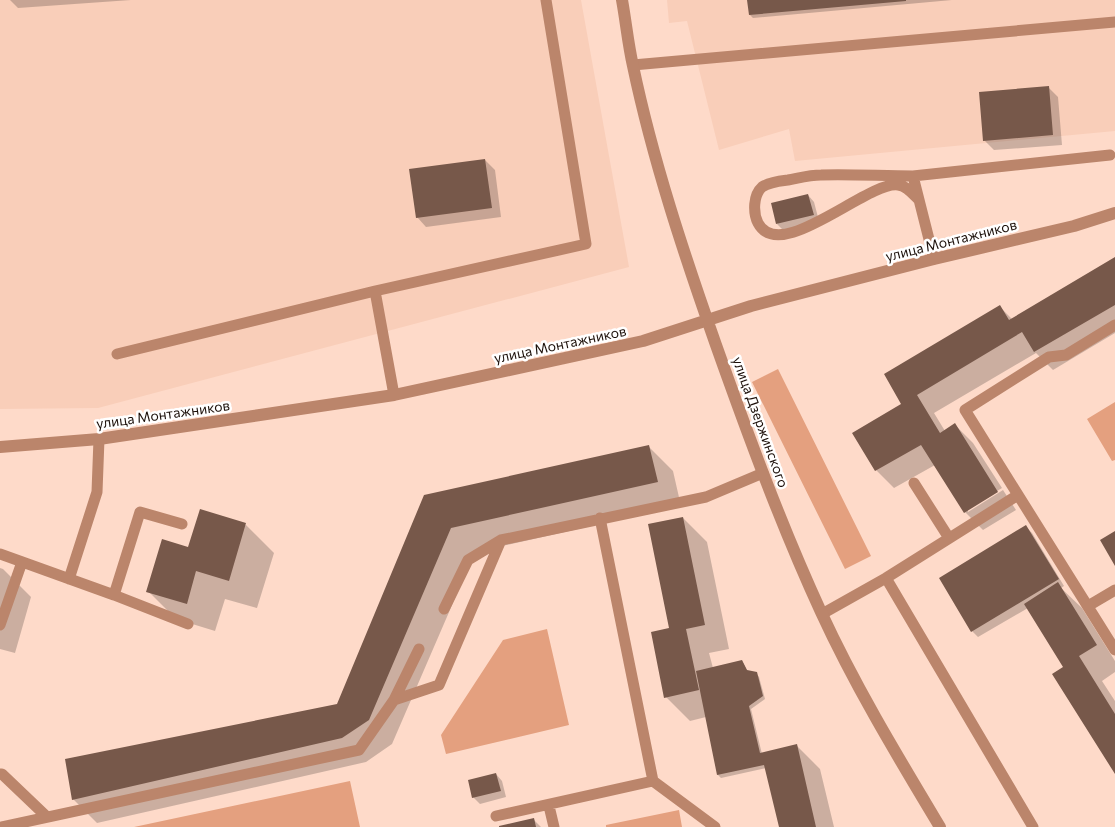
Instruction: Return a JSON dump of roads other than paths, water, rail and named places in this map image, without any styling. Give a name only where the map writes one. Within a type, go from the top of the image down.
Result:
[{"type":"street","name":"улица Дзержинского","points":[[622,0],[633,65],[648,130],[688,263],[791,546],[822,614],[882,728],[940,827]]},
{"type":"street","name":"улица Монтажников","points":[[0,447],[99,439],[394,395],[643,341],[751,306],[934,259],[1074,226],[1115,213]]},
{"type":"lane","points":[[116,354],[375,291],[586,244],[546,0]]},
{"type":"lane","points":[[633,65],[1115,22]]},
{"type":"lane","points":[[919,200],[906,188],[897,185],[889,186],[868,194],[828,218],[785,235],[773,234],[763,230],[757,222],[754,208],[757,195],[762,187],[771,183],[820,174],[913,176],[1110,155]]},
{"type":"lane","points":[[913,176],[934,259]]},
{"type":"lane","points":[[375,291],[394,395]]},
{"type":"lane","points":[[1115,325],[1066,355],[1048,357],[965,410],[1115,650]]},
{"type":"lane","points":[[69,579],[96,492],[99,439]]},
{"type":"lane","points":[[444,609],[468,560],[501,540],[706,496],[763,473]]},
{"type":"lane","points":[[914,482],[949,538]]},
{"type":"lane","points":[[822,614],[886,578],[1018,495]]},
{"type":"lane","points":[[114,594],[140,512],[182,524]]},
{"type":"lane","points":[[600,518],[653,781],[715,827]]},
{"type":"lane","points":[[394,700],[439,685],[501,540]]},
{"type":"lane","points":[[0,554],[114,594],[188,624]]},
{"type":"lane","points":[[0,625],[22,562]]},
{"type":"lane","points":[[886,578],[1033,827]]},
{"type":"lane","points":[[1088,606],[1115,590]]},
{"type":"lane","points":[[2,827],[359,750],[394,700],[419,649]]},
{"type":"lane","points":[[0,774],[46,816]]},
{"type":"lane","points":[[496,816],[549,806],[653,781]]},
{"type":"lane","points":[[549,806],[554,827]]}]
